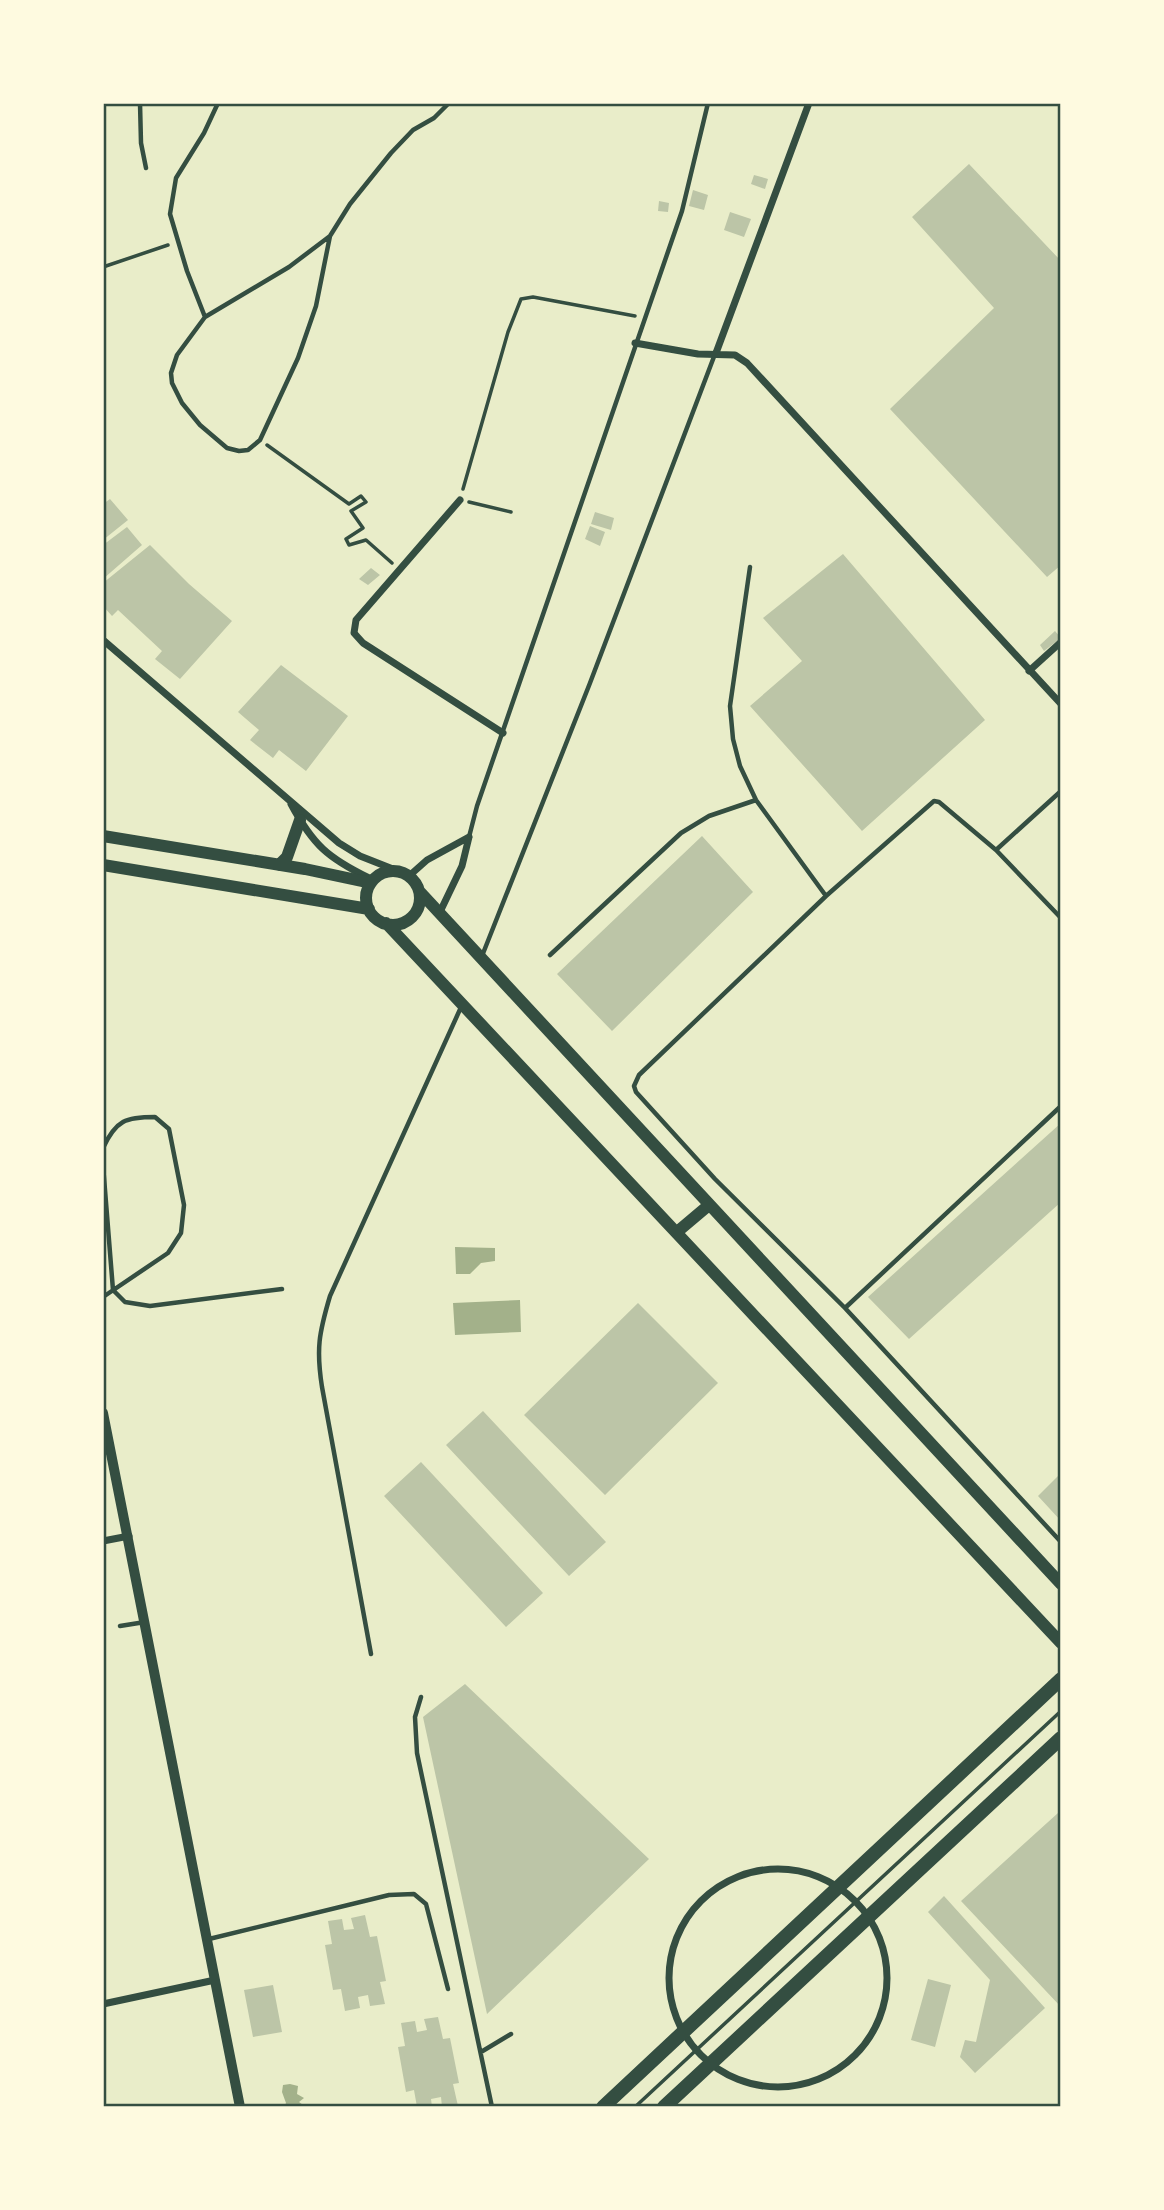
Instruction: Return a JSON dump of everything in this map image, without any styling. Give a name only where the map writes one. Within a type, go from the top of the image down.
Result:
[{"type":"highway","points":[[603,2107],[1061,1679]]},
{"type":"highway","points":[[664,2107],[1061,1738]]},
{"type":"main road","points":[[279,865],[292,845],[300,820]]},
{"type":"main road","points":[[103,836],[372,881]]},
{"type":"main road","points":[[103,865],[369,909]]},
{"type":"main road","points":[[1061,1584],[439,914],[414,881],[403,873],[383,873],[372,881],[367,893],[369,909],[374,916],[386,923],[1061,1643]]},
{"type":"main road","points":[[386,923],[403,923],[410,919],[419,906],[420,892]]},
{"type":"main road","points":[[677,1232],[709,1205]]},
{"type":"street","points":[[716,353],[809,103]]},
{"type":"street","points":[[635,343],[698,354],[735,355],[747,363],[1061,704]]},
{"type":"street","points":[[461,499],[356,620],[354,633],[363,643],[503,733]]},
{"type":"street","points":[[103,639],[352,851],[403,873],[469,837]]},
{"type":"street","points":[[1030,671],[1061,642]]},
{"type":"street","points":[[287,798],[300,820],[329,856],[372,881]]},
{"type":"street","points":[[439,914],[462,866],[469,837]]},
{"type":"street","points":[[103,1413],[240,2107]]},
{"type":"street","points":[[103,1541],[129,1536]]},
{"type":"street","points":[[769,1868],[805,1871],[839,1886],[857,1901],[879,1933],[885,1950],[888,1986],[880,2021],[860,2051],[847,2063],[815,2081],[780,2087],[744,2081],[710,2063],[696,2050],[683,2032],[670,1997],[670,1961],[681,1927],[703,1898],[733,1878],[769,1868]]},
{"type":"street","points":[[103,2004],[215,1980]]},
{"type":"lane","points":[[139,103],[141,143],[146,168]]},
{"type":"lane","points":[[205,317],[170,214],[176,178],[204,133],[218,103]]},
{"type":"lane","points":[[330,236],[289,267],[205,317],[177,355],[171,373],[172,383],[182,403],[200,425],[227,448],[247,450],[260,440],[298,358],[316,306],[330,236],[350,204],[413,130],[434,118],[449,103]]},
{"type":"lane","points":[[469,837],[477,806],[682,211],[708,103]]},
{"type":"lane","points":[[481,958],[716,353]]},
{"type":"lane","points":[[750,567],[730,705],[733,739],[740,766],[756,800],[826,896]]},
{"type":"lane","points":[[996,850],[1061,791]]},
{"type":"lane","points":[[550,955],[681,833],[709,816],[756,800]]},
{"type":"lane","points":[[1061,918],[996,850],[939,802],[934,801],[826,896],[639,1075],[634,1086],[636,1092],[715,1179],[845,1308],[1061,1542]]},
{"type":"lane","points":[[371,1654],[322,1387],[317,1356],[319,1334],[330,1296],[463,1005]]},
{"type":"lane","points":[[845,1308],[1061,1106]]},
{"type":"lane","points":[[103,1147],[112,1128],[132,1117],[155,1117],[169,1129],[184,1205],[181,1233],[169,1253],[103,1297]]},
{"type":"lane","points":[[103,1165],[113,1290],[125,1302],[150,1306],[282,1289]]},
{"type":"lane","points":[[120,1626],[146,1621]]},
{"type":"lane","points":[[421,1697],[415,1717],[417,1753],[492,2107]]},
{"type":"lane","points":[[207,1940],[389,1895],[414,1894],[426,1905],[448,1989]]},
{"type":"lane","points":[[481,2052],[511,2034]]},
{"type":"path","points":[[103,267],[178,242]]},
{"type":"path","points":[[511,512],[461,499],[508,332],[521,299],[533,297],[644,317]]},
{"type":"path","points":[[260,440],[349,504],[361,496],[366,502],[351,511],[363,528],[346,540],[349,545],[366,540],[399,570]]},
{"type":"path","points":[[635,2107],[1061,1711]]},
{"type":"shaded area","points":[[455,1247],[495,1248],[495,1261],[481,1263],[470,1274],[456,1274]]},
{"type":"shaded area","points":[[520,1300],[521,1332],[455,1335],[453,1303]]},
{"type":"shaded area","points":[[283,2085],[298,2086],[297,2094],[304,2098],[299,2102],[306,2107],[284,2107],[286,2103],[282,2092]]},
{"type":"building","points":[[969,164],[1061,261],[1061,565],[1047,577],[890,409],[994,308],[912,217]]},
{"type":"building","points":[[754,175],[768,179],[765,189],[751,184]]},
{"type":"building","points":[[693,190],[708,195],[704,210],[689,206]]},
{"type":"building","points":[[659,201],[669,203],[668,212],[658,211]]},
{"type":"building","points":[[730,212],[751,219],[744,237],[724,230]]},
{"type":"building","points":[[110,499],[128,520],[103,540],[103,504]]},
{"type":"building","points":[[595,512],[614,518],[611,530],[591,524]]},
{"type":"building","points":[[590,526],[605,532],[600,546],[585,539]]},
{"type":"building","points":[[127,527],[142,545],[103,579],[103,545]]},
{"type":"building","points":[[150,545],[232,621],[180,679],[155,659],[162,651],[118,610],[112,616],[103,606],[103,583]]},
{"type":"building","points":[[843,554],[985,720],[862,831],[750,706],[802,661],[763,618]]},
{"type":"building","points":[[371,568],[380,575],[368,585],[359,579]]},
{"type":"building","points":[[1055,631],[1061,638],[1044,651],[1040,645]]},
{"type":"building","points":[[281,665],[348,716],[306,771],[279,750],[273,758],[250,740],[259,730],[238,712]]},
{"type":"building","points":[[702,836],[753,892],[612,1031],[557,974]]},
{"type":"building","points":[[1061,1123],[1061,1202],[909,1339],[868,1297]]},
{"type":"building","points":[[638,1303],[718,1383],[605,1495],[524,1415]]},
{"type":"building","points":[[483,1411],[606,1542],[569,1576],[446,1445]]},
{"type":"building","points":[[421,1462],[543,1593],[506,1627],[384,1496]]},
{"type":"building","points":[[1061,1473],[1061,1521],[1038,1496]]},
{"type":"building","points":[[465,1684],[649,1859],[487,2014],[423,1717]]},
{"type":"building","points":[[1058,1813],[1061,1816],[1061,2007],[961,1901]]},
{"type":"building","points":[[944,1896],[1045,2008],[975,2073],[960,2057],[965,2040],[976,2042],[990,1980],[928,1912]]},
{"type":"building","points":[[365,1915],[370,1937],[377,1936],[386,1981],[380,1982],[385,2004],[370,2006],[368,1995],[358,1997],[360,2008],[345,2011],[341,1989],[333,1990],[325,1945],[332,1944],[328,1921],[342,1919],[344,1930],[354,1929],[351,1918]]},
{"type":"building","points":[[928,1979],[951,1985],[935,2047],[911,2040]]},
{"type":"building","points":[[273,1985],[282,2032],[253,2037],[244,1990]]},
{"type":"building","points":[[438,2017],[443,2039],[450,2038],[459,2083],[453,2084],[458,2106],[442,2107],[441,2097],[431,2099],[432,2107],[417,2107],[414,2090],[406,2092],[398,2047],[405,2046],[401,2023],[415,2021],[417,2032],[427,2030],[424,2019]]}]
